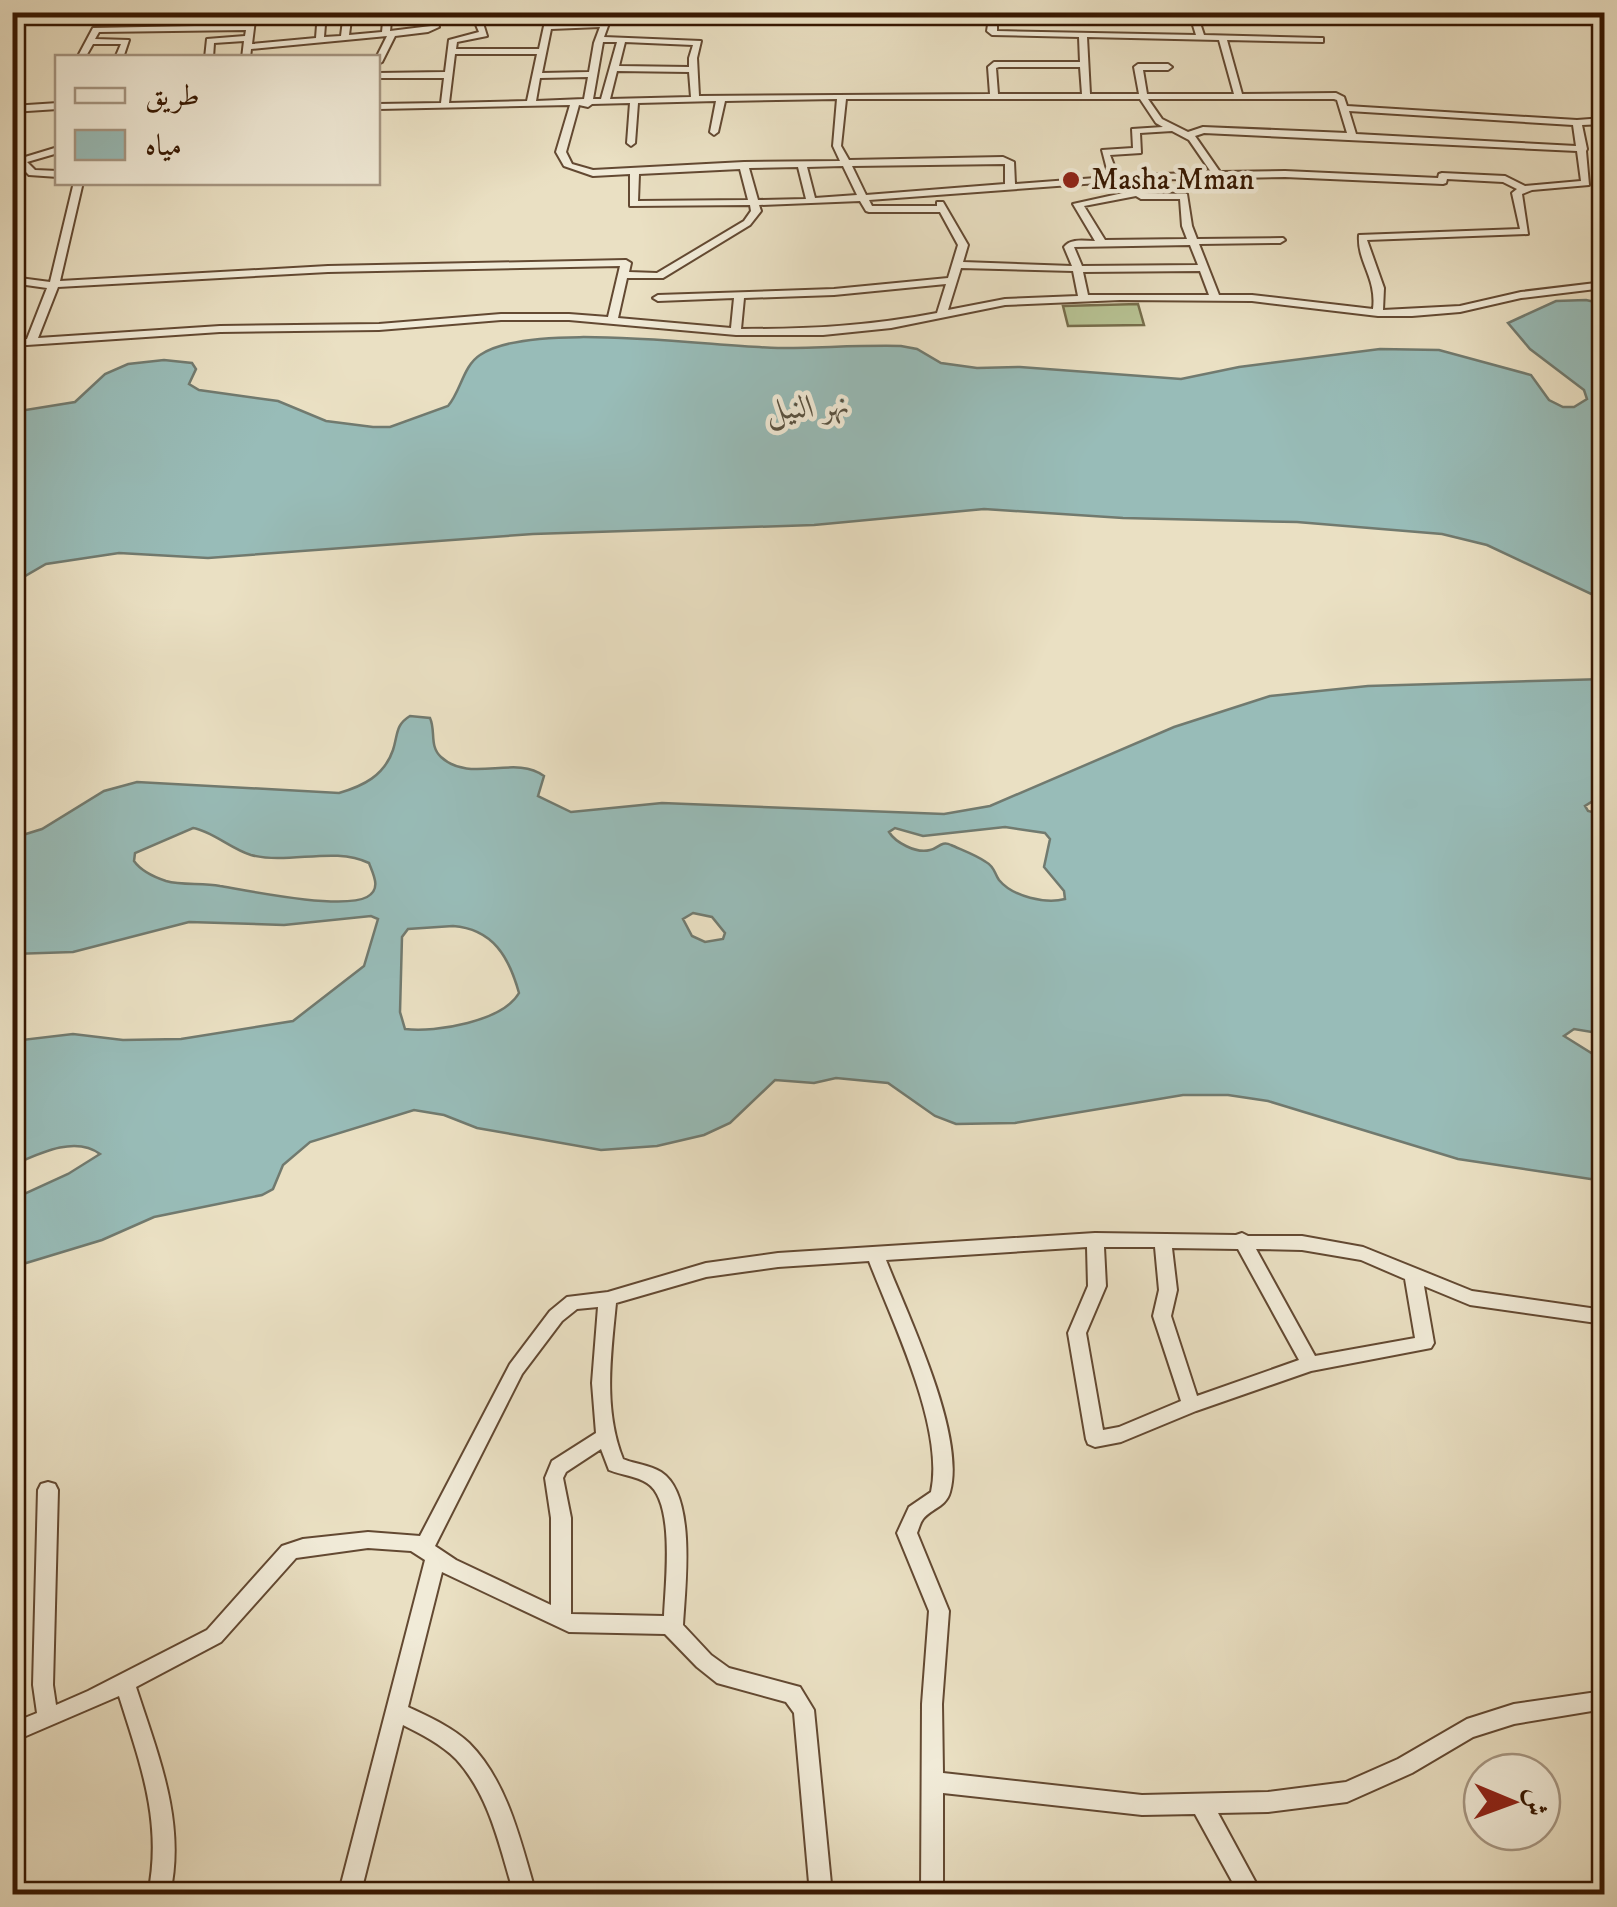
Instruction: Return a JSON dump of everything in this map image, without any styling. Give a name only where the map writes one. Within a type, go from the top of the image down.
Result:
[{"type":"street","points":[[182,29],[189,12]]},
{"type":"street","points":[[248,45],[252,12]]},
{"type":"street","points":[[322,12],[325,55]]},
{"type":"street","points":[[344,37],[348,12]]},
{"type":"street","points":[[380,56],[389,34],[388,12]]},
{"type":"street","points":[[588,104],[600,39],[610,12]]},
{"type":"street","points":[[1595,12],[1604,24]]},
{"type":"street","points":[[208,55],[210,41],[287,44],[433,28],[430,16],[551,13],[531,102]]},
{"type":"street","points":[[445,103],[454,39],[484,34],[476,14]]},
{"type":"street","points":[[1201,38],[1194,17],[994,14],[993,33],[1201,38],[1320,40]]},
{"type":"street","points":[[1040,16],[1045,34]]},
{"type":"street","points":[[549,27],[606,24]]},
{"type":"street","points":[[83,55],[96,30],[182,29],[248,45]]},
{"type":"street","points":[[1082,35],[1086,94]]},
{"type":"street","points":[[1164,37],[1176,94]]},
{"type":"street","points":[[1222,38],[1238,94]]},
{"type":"street","points":[[600,39],[698,44],[693,56],[694,100]]},
{"type":"street","points":[[604,103],[622,40]]},
{"type":"street","points":[[89,42],[126,42],[120,55]]},
{"type":"street","points":[[647,102],[656,69],[670,42]]},
{"type":"street","points":[[285,55],[287,44]]},
{"type":"street","points":[[451,51],[543,52]]},
{"type":"street","points":[[994,95],[994,65],[1084,65]]},
{"type":"street","points":[[1168,67],[1138,66],[1142,94],[1158,121],[1189,136],[1205,152],[1217,174]]},
{"type":"street","points":[[615,68],[694,70]]},
{"type":"street","points":[[380,75],[447,74]]},
{"type":"street","points":[[536,76],[592,74]]},
{"type":"street","points":[[842,96],[836,142],[862,196],[874,211],[942,210]]},
{"type":"street","points":[[380,107],[842,96],[1336,96],[1342,99],[1352,136]]},
{"type":"street","points":[[714,132],[721,99]]},
{"type":"street","points":[[631,143],[634,102]]},
{"type":"street","points":[[575,104],[561,152],[563,160],[577,170],[593,173],[844,162],[1007,161],[1010,186]]},
{"type":"street","points":[[12,108],[55,106]]},
{"type":"street","points":[[1344,108],[1604,121]]},
{"type":"street","points":[[635,171],[633,204],[811,201],[1217,174],[1442,181],[1442,176],[1505,179],[1522,188],[1583,185],[1586,175],[1577,122]]},
{"type":"street","points":[[1115,180],[1105,152],[1138,150],[1135,130],[1169,129]]},
{"type":"street","points":[[1189,136],[1203,130],[1583,150]]},
{"type":"street","points":[[18,163],[55,153]]},
{"type":"street","points":[[18,163],[32,172],[55,174]]},
{"type":"street","points":[[802,164],[811,201]]},
{"type":"street","points":[[623,274],[659,276],[748,223],[755,214],[755,202],[744,166]]},
{"type":"street","points":[[1586,175],[1604,176]]},
{"type":"street","points":[[1127,178],[1143,196],[1184,196],[1187,226],[1196,240],[1214,297]]},
{"type":"street","points":[[30,342],[54,284],[78,185]]},
{"type":"street","points":[[1378,313],[1381,282],[1366,256],[1362,238],[1520,234],[1526,232],[1516,194],[1522,188]]},
{"type":"street","points":[[936,190],[942,210],[963,245],[942,313]]},
{"type":"street","points":[[1122,270],[1078,204],[1137,193]]},
{"type":"street","points":[[1154,240],[1167,269]]},
{"type":"street","points":[[1082,298],[1070,245],[1280,240]]},
{"type":"street","points":[[12,280],[54,284],[328,269],[626,263],[612,320]]},
{"type":"street","points":[[958,265],[1122,270],[1205,268]]},
{"type":"street","points":[[658,324],[659,276]]},
{"type":"street","points":[[658,298],[740,297],[954,280]]},
{"type":"street","points":[[12,343],[202,330],[379,327],[501,317],[612,320],[736,332],[857,330],[1005,302],[1082,298],[1214,297],[1286,301],[1378,313],[1460,309],[1521,295],[1604,284]]},
{"type":"street","points":[[736,332],[740,297]]},
{"type":"street","points":[[1096,1240],[1097,1286],[1077,1333],[1093,1436],[1102,1440],[1310,1364],[1425,1343],[1413,1274]]},
{"type":"street","points":[[352,1884],[431,1551],[516,1369],[572,1302],[608,1299],[678,1276],[748,1262],[1096,1240],[1242,1240],[1335,1248],[1470,1298],[1604,1317]]},
{"type":"street","points":[[1163,1240],[1168,1290],[1162,1316],[1191,1405]]},
{"type":"street","points":[[1242,1240],[1310,1364]]},
{"type":"street","points":[[875,1253],[926,1382],[945,1468],[940,1496],[916,1512],[906,1533],[939,1611],[931,1782],[932,1894]]},
{"type":"street","points":[[608,1299],[601,1409],[606,1436],[616,1464],[655,1477],[668,1490],[675,1531],[674,1627]]},
{"type":"street","points":[[561,1618],[561,1518],[554,1478],[559,1466],[606,1436]]},
{"type":"street","points":[[48,1490],[43,1685],[48,1718]]},
{"type":"street","points":[[12,1734],[125,1683],[214,1636],[289,1552],[368,1540],[431,1551],[450,1566],[580,1624],[652,1622],[674,1627],[704,1661],[724,1676],[780,1689],[799,1699],[804,1710],[820,1894]]},
{"type":"street","points":[[125,1683],[158,1799],[164,1838],[160,1894]]},
{"type":"street","points":[[931,1782],[1142,1805],[1268,1802],[1347,1792],[1405,1766],[1467,1729],[1514,1714],[1604,1700]]},
{"type":"street","points":[[396,1711],[444,1737],[464,1753],[506,1827],[525,1894]]},
{"type":"street","points":[[1202,1805],[1251,1894]]},
{"type":"green space","points":[[1138,304],[1144,325],[1068,326],[1063,306]]},
{"type":"water","name":"نهر النيل","points":[[1556,301],[1604,304],[1604,600],[1487,545],[1442,534],[1297,522],[1123,518],[984,509],[814,525],[533,534],[208,558],[119,553],[46,564],[13,583],[13,412],[75,402],[105,374],[128,364],[164,360],[192,363],[196,369],[189,384],[199,390],[278,401],[326,421],[373,427],[390,427],[448,406],[480,355],[505,345],[579,337],[778,348],[901,346],[917,349],[941,363],[977,368],[1020,367],[1181,379],[1239,367],[1380,349],[1439,350],[1531,375],[1549,400],[1574,407],[1587,399],[1584,390],[1530,349],[1508,323]]},
{"type":"water","points":[[1604,679],[1604,794],[1585,806],[1588,811],[1604,815],[1604,1034],[1574,1029],[1564,1036],[1604,1061],[1604,1181],[1458,1159],[1268,1101],[1228,1095],[1183,1095],[1015,1123],[956,1124],[935,1116],[888,1083],[836,1078],[814,1083],[775,1080],[730,1123],[704,1135],[657,1146],[601,1150],[477,1128],[444,1115],[414,1110],[310,1142],[283,1165],[273,1189],[262,1195],[154,1217],[102,1240],[13,1267],[13,1199],[68,1174],[100,1154],[68,1146],[13,1165],[13,1041],[73,1034],[123,1040],[181,1039],[293,1021],[364,966],[378,919],[371,916],[284,925],[189,922],[73,952],[13,954],[13,838],[42,829],[104,791],[137,782],[339,793],[378,773],[389,759],[399,727],[410,716],[430,718],[435,748],[453,765],[532,770],[544,776],[538,796],[571,812],[662,803],[944,814],[990,806],[1174,727],[1270,696],[1368,686]],"holes":[[[1005,827],[1045,833],[1050,839],[1044,867],[1064,891],[1065,899],[1039,900],[1021,895],[1005,886],[991,866],[973,855],[948,844],[924,851],[912,849],[889,832],[895,828],[923,836]],[[193,828],[236,849],[266,858],[355,858],[369,863],[375,886],[367,897],[338,901],[173,882],[140,868],[134,861],[135,853]],[[693,913],[712,917],[725,933],[723,939],[705,942],[692,936],[683,919]],[[453,926],[479,933],[504,957],[519,993],[511,1003],[484,1018],[434,1029],[405,1029],[400,1012],[402,937],[408,929]]]},
{"type":"place","name":"Masha Mman","points":[[1071,180]]}]
